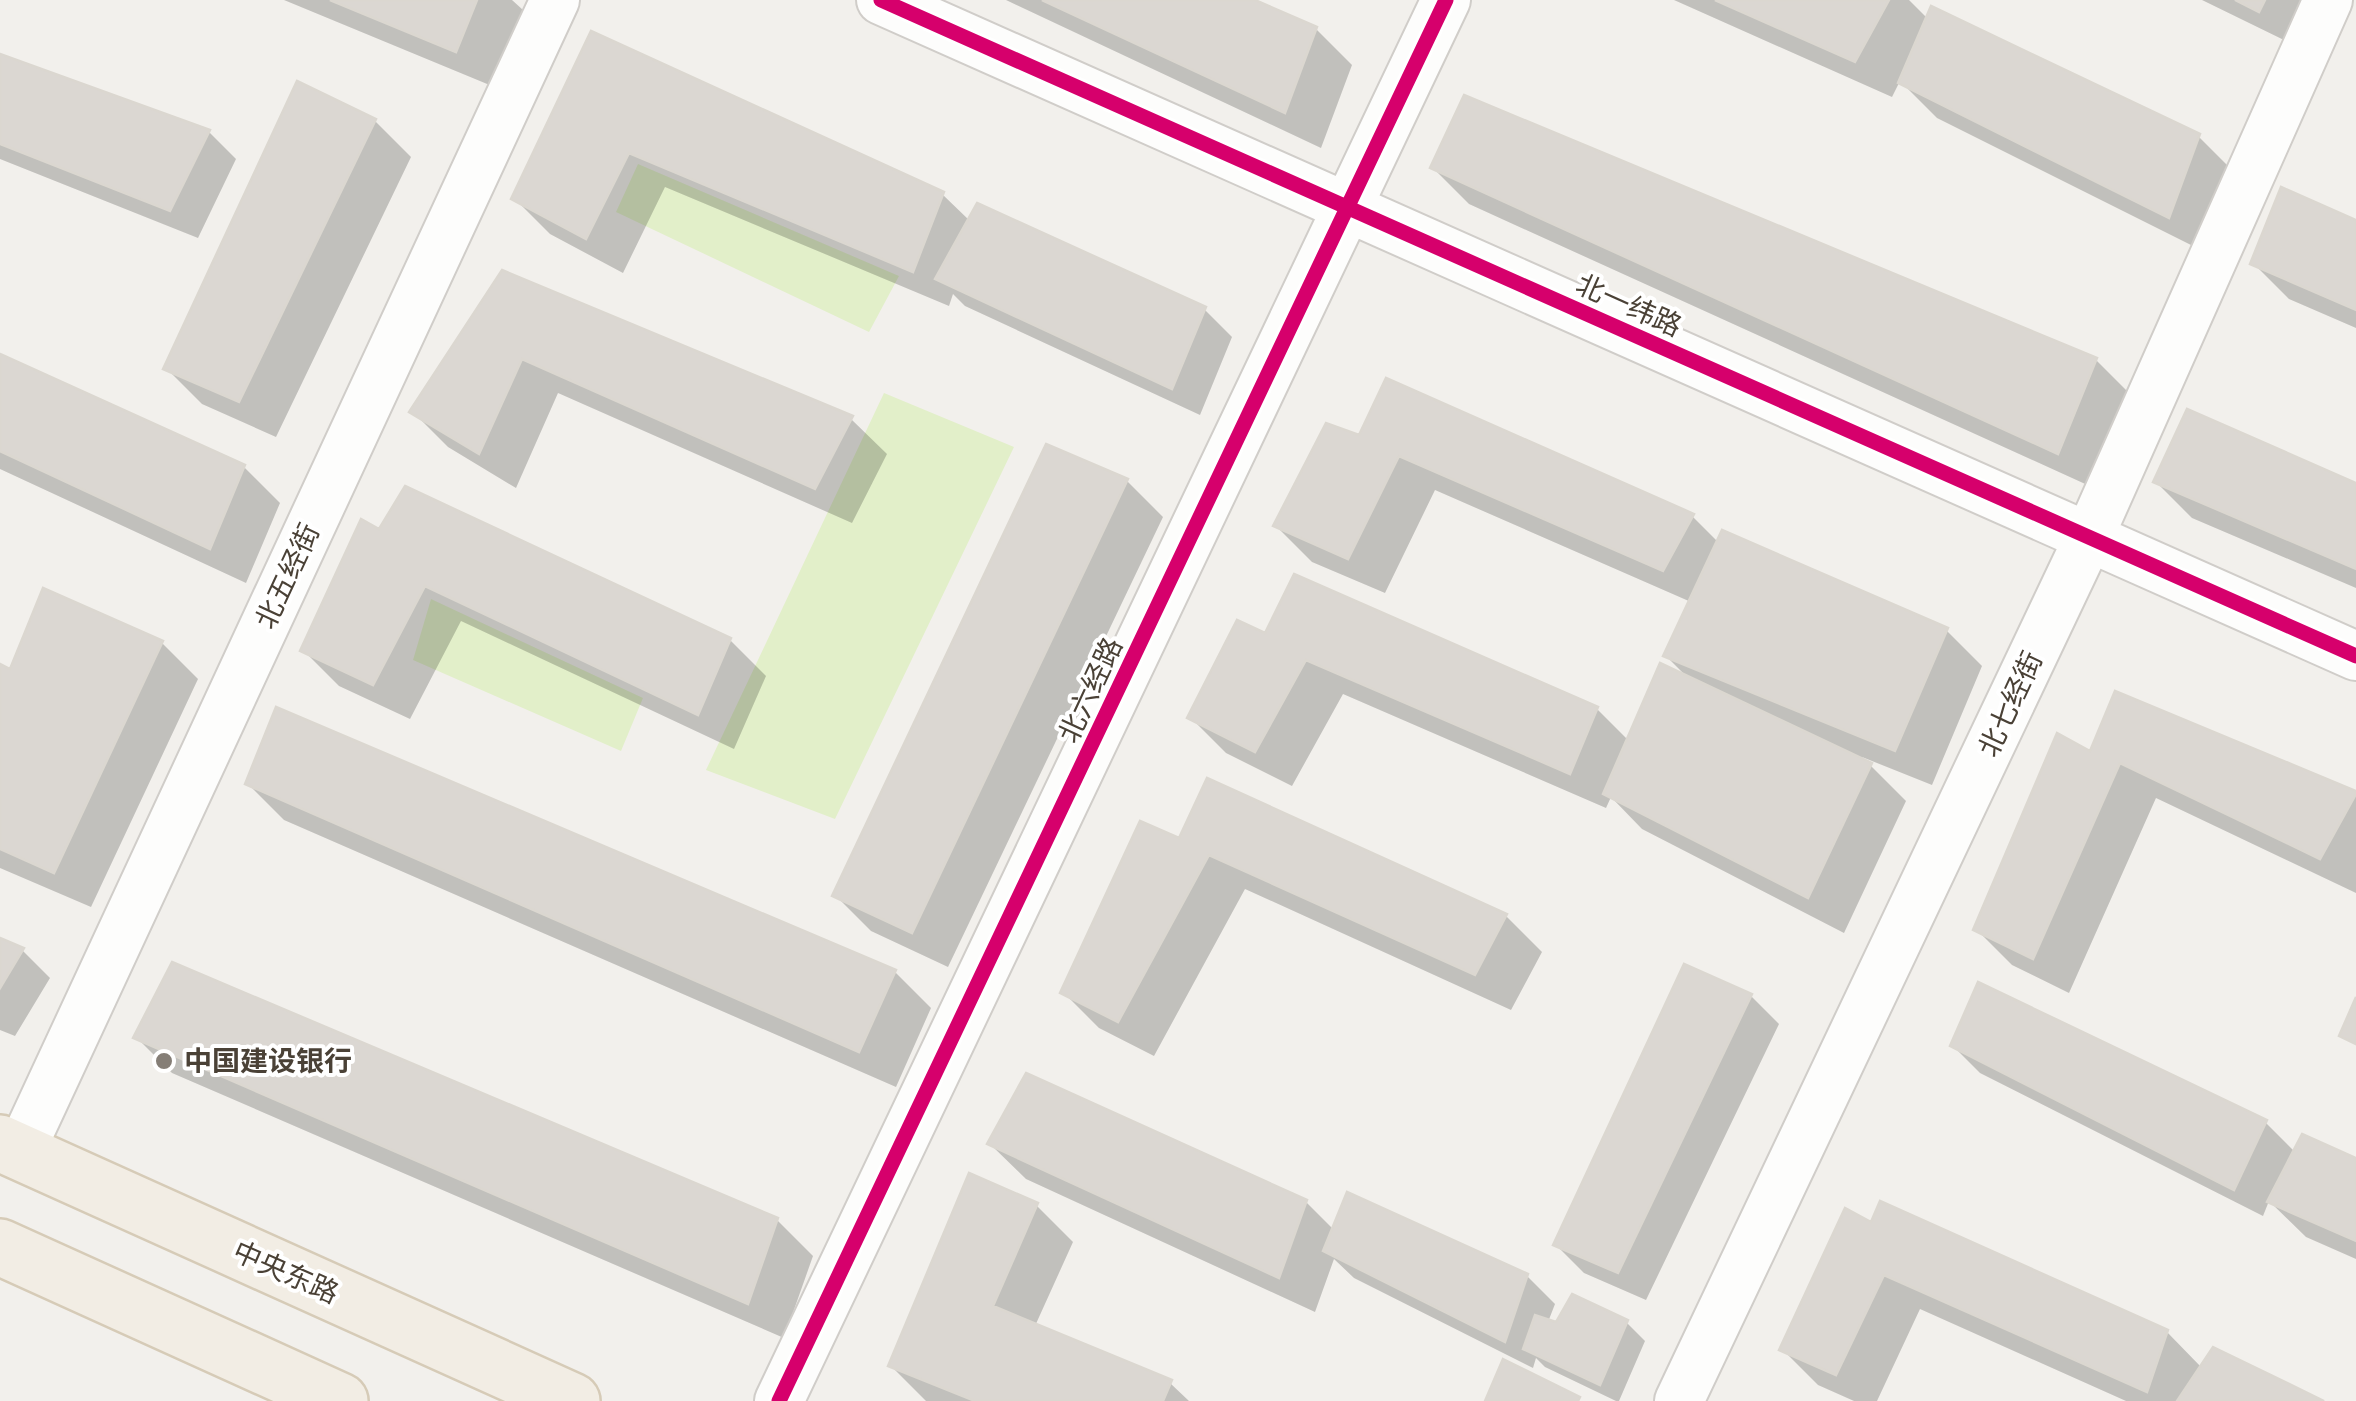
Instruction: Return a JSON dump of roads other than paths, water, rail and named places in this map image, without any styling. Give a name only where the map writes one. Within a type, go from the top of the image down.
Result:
[{"type":"main road","name":"中央东路","points":[[10,1147],[572,1401]]},
{"type":"main road","points":[[0,1247],[340,1401]]},
{"type":"street","name":"北五经街","points":[[10,1147],[555,0]]},
{"type":"street","name":"北一纬路","points":[[881,0],[2356,656]]},
{"type":"street","name":"北六经路","points":[[779,1401],[1446,0]]},
{"type":"street","name":"北七经街","points":[[1679,1401],[2089,538],[2328,0]]},
{"type":"place","name":"中国建设银行","points":[[164,1061]]}]
